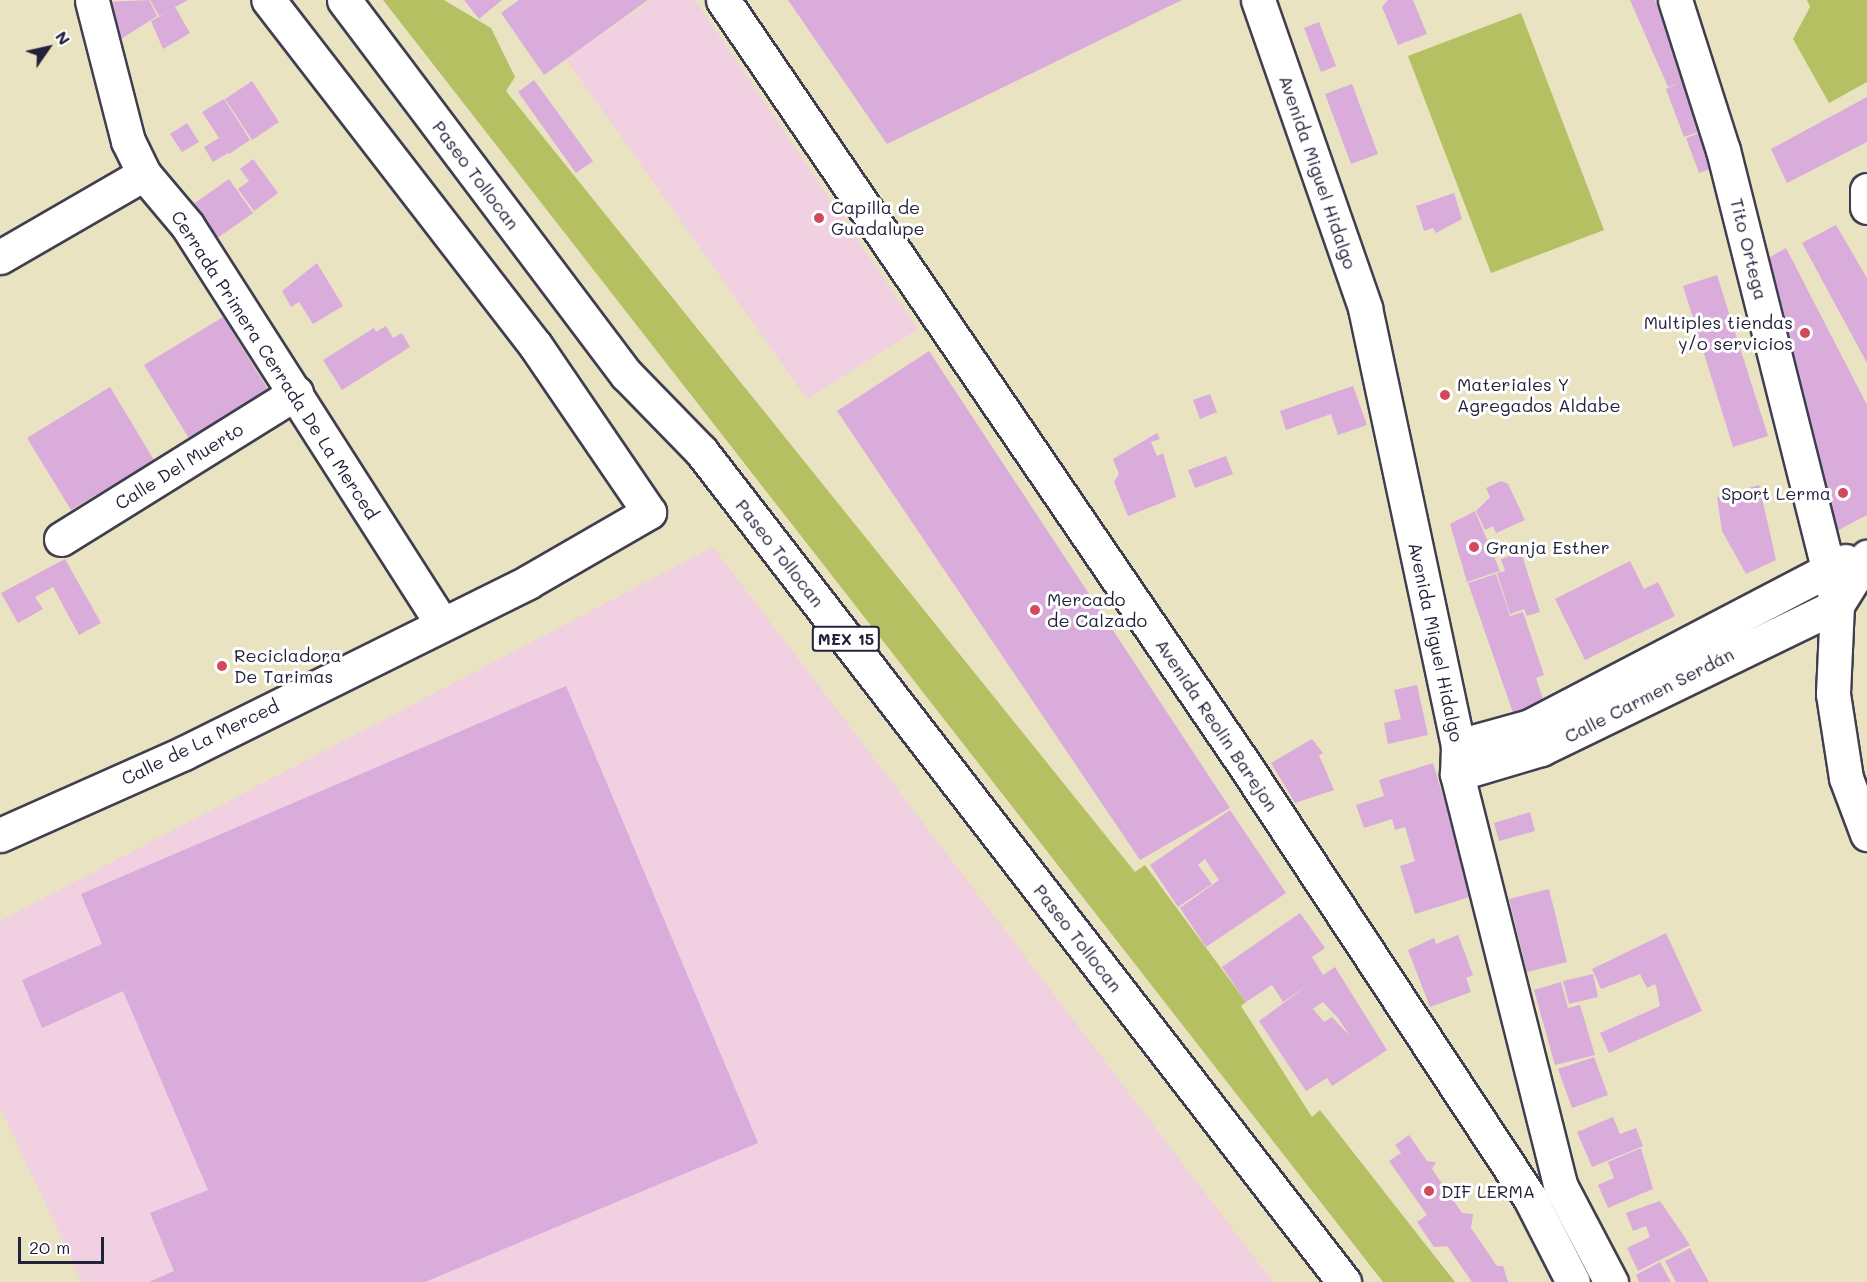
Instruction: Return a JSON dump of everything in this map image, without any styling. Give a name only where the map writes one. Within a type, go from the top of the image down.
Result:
[{"type":"main road","name":"Calle de La Merced","points":[[0,835],[184,753],[441,622],[528,582],[649,512],[535,345],[268,0]]},
{"type":"main road","name":"Paseo Tollocan","points":[[344,0],[627,375],[701,450],[1344,1282]]},
{"type":"main road","name":"Avenida Reolin Barejon","points":[[723,0],[1244,764],[1530,1198],[1573,1282]]},
{"type":"main road","name":"Avenida Miguel Hidalgo","points":[[1258,0],[1365,308],[1458,760],[1560,1185],[1611,1282]]},
{"type":"main road","name":"Tito Ortega","points":[[1675,0],[1724,150],[1837,605]]},
{"type":"main road","name":"Cerrada Primera Cerrada De La Merced","points":[[92,1],[128,141],[144,174],[187,225],[441,622]]},
{"type":"main road","points":[[0,257],[144,174]]},
{"type":"main road","points":[[1867,190],[1867,207]]},
{"type":"main road","name":"Calle Del Muerto","points":[[61,539],[296,393]]},
{"type":"main road","name":"Calle Carmen Serdán","points":[[1536,737],[1867,549]]},
{"type":"main road","points":[[1867,557],[1837,605],[1833,694],[1846,778],[1867,834]]},
{"type":"main road","name":"Calle Carmen Serdán","points":[[1458,760],[1536,737],[1837,605]]},
{"type":"main road","points":[[1530,1198],[1560,1185]]},
{"type":"shaded area","points":[[652,0],[695,0],[918,329],[807,399],[566,59]]},
{"type":"shaded area","points":[[713,547],[1273,1282],[82,1282],[0,1107],[0,921]]},
{"type":"green space","points":[[383,0],[444,0],[491,28],[515,77],[506,91],[1135,872],[1145,865],[1246,1002],[1241,1006],[1312,1117],[1320,1110],[1455,1282],[1383,1282]]},
{"type":"green space","points":[[1807,0],[1867,0],[1867,82],[1829,103],[1793,39],[1810,7]]},
{"type":"green space","points":[[1521,13],[1604,230],[1491,273],[1408,56]]},
{"type":"building","points":[[149,0],[157,16],[118,41],[105,2]]},
{"type":"building","points":[[150,0],[188,0],[175,7],[190,33],[163,49],[151,21],[171,10],[159,16]]},
{"type":"building","points":[[464,0],[502,0],[479,19]]},
{"type":"building","points":[[519,0],[648,0],[544,75],[501,13]]},
{"type":"building","points":[[788,0],[1182,0],[887,144]]},
{"type":"building","points":[[1388,0],[1413,0],[1427,34],[1398,45],[1382,7]]},
{"type":"building","points":[[1630,0],[1655,0],[1701,131],[1684,137],[1666,89],[1679,83],[1668,87]]},
{"type":"building","points":[[1319,22],[1336,66],[1321,72],[1304,28]]},
{"type":"building","points":[[534,80],[593,161],[576,173],[518,92]]},
{"type":"building","points":[[252,81],[279,122],[252,140],[225,99]]},
{"type":"building","points":[[1352,84],[1378,154],[1351,164],[1325,94]]},
{"type":"building","points":[[1867,97],[1867,142],[1787,183],[1771,149]]},
{"type":"building","points":[[224,99],[250,140],[229,154],[224,146],[228,153],[213,162],[204,147],[219,138],[202,112]]},
{"type":"building","points":[[187,123],[199,142],[182,152],[170,134]]},
{"type":"building","points":[[1702,132],[1715,167],[1699,173],[1686,138]]},
{"type":"building","points":[[253,159],[278,193],[254,211],[238,189],[249,181],[240,169]]},
{"type":"building","points":[[229,179],[253,213],[216,239],[192,205]]},
{"type":"building","points":[[1454,193],[1462,219],[1436,233],[1433,228],[1424,231],[1416,206]]},
{"type":"building","points":[[1836,225],[1867,278],[1867,363],[1802,243]]},
{"type":"building","name":"Multiples tiendas y/o servicios","points":[[1786,248],[1867,405],[1867,515],[1833,533],[1761,262]]},
{"type":"building","points":[[317,263],[343,306],[313,324],[299,302],[291,307],[282,291]]},
{"type":"building","points":[[1717,275],[1768,436],[1733,447],[1683,286]]},
{"type":"building","points":[[223,317],[269,391],[190,440],[144,365]]},
{"type":"building","points":[[386,326],[393,338],[402,333],[410,347],[342,390],[323,360],[374,328],[376,332]]},
{"type":"building","name":"Mercado de Calzado","points":[[929,351],[1230,808],[1140,860],[837,411]]},
{"type":"building","points":[[1353,386],[1367,425],[1338,435],[1331,414],[1286,430],[1280,411]]},
{"type":"building","points":[[110,387],[154,460],[71,510],[27,438]]},
{"type":"building","points":[[1210,394],[1217,412],[1200,419],[1193,400]]},
{"type":"building","points":[[1157,433],[1160,439],[1151,442],[1157,456],[1163,453],[1176,497],[1128,516],[1114,482],[1119,474],[1113,459]]},
{"type":"building","points":[[1226,456],[1233,474],[1195,488],[1188,470]]},
{"type":"building","points":[[1501,481],[1508,484],[1525,520],[1496,533],[1493,526],[1485,530],[1476,511],[1490,497],[1486,488]]},
{"type":"building","points":[[1759,485],[1776,560],[1746,574],[1722,531],[1717,497]]},
{"type":"building","points":[[1475,511],[1500,571],[1467,582],[1450,524]]},
{"type":"building","points":[[1521,552],[1540,612],[1527,616],[1524,609],[1510,614],[1497,573],[1505,571],[1501,559]]},
{"type":"building","points":[[65,559],[101,623],[79,635],[53,587],[35,597],[43,609],[18,623],[1,593]]},
{"type":"building","points":[[1630,561],[1644,589],[1658,582],[1675,616],[1585,660],[1555,599]]},
{"type":"building","points":[[1496,574],[1510,616],[1523,612],[1544,675],[1536,678],[1544,702],[1513,713],[1468,583]]},
{"type":"building","points":[[1417,685],[1428,735],[1388,744],[1384,723],[1401,719],[1394,690]]},
{"type":"building","points":[[566,686],[758,1143],[425,1282],[149,1282],[174,1271],[150,1213],[208,1190],[123,991],[42,1028],[22,980],[102,944],[81,894]]},
{"type":"building","points":[[1312,739],[1323,753],[1319,755],[1334,790],[1295,803],[1271,763]]},
{"type":"building","points":[[1433,763],[1473,896],[1415,914],[1400,866],[1415,861],[1405,827],[1395,830],[1392,819],[1364,828],[1356,805],[1384,796],[1379,780]]},
{"type":"building","points":[[1230,810],[1286,893],[1206,947],[1180,908],[1219,880],[1205,859],[1198,865],[1212,884],[1178,907],[1150,865]]},
{"type":"building","points":[[1530,812],[1535,831],[1499,841],[1494,823]]},
{"type":"building","points":[[1549,889],[1567,962],[1527,972],[1509,899]]},
{"type":"building","points":[[1300,913],[1325,948],[1312,957],[1323,975],[1335,967],[1387,1050],[1332,1086],[1327,1078],[1306,1091],[1259,1021],[1308,985],[1283,1002],[1272,985],[1246,1002],[1222,967]],"holes":[[[1323,1002],[1350,1036],[1332,1017],[1324,1022],[1313,1009],[1297,1020]]]},
{"type":"building","points":[[1666,933],[1702,1011],[1609,1053],[1600,1033],[1660,1006],[1657,990],[1655,984],[1647,988],[1640,974],[1601,989],[1592,969]]},
{"type":"building","points":[[1458,935],[1473,975],[1466,978],[1471,992],[1430,1007],[1408,950],[1434,938],[1436,944]]},
{"type":"building","points":[[1593,974],[1598,997],[1569,1004],[1563,981]]},
{"type":"building","points":[[1561,982],[1568,1008],[1580,1005],[1595,1055],[1555,1065],[1534,990]]},
{"type":"building","points":[[1594,1057],[1608,1095],[1572,1108],[1558,1069]]},
{"type":"building","points":[[1613,1117],[1620,1134],[1636,1128],[1643,1146],[1592,1167],[1577,1132]]},
{"type":"building","name":"DIF LERMA","points":[[1409,1135],[1427,1161],[1436,1162],[1432,1169],[1462,1213],[1473,1214],[1471,1228],[1497,1266],[1503,1266],[1508,1282],[1472,1282],[1447,1246],[1434,1247],[1417,1222],[1427,1215],[1389,1161],[1401,1153],[1395,1145]]},
{"type":"building","points":[[1641,1148],[1653,1189],[1608,1208],[1598,1185],[1614,1178],[1608,1162]]},
{"type":"building","points":[[1660,1201],[1690,1245],[1638,1271],[1627,1248],[1650,1237],[1646,1226],[1633,1231],[1626,1213]]},
{"type":"building","points":[[1690,1248],[1709,1282],[1676,1282],[1665,1261]]},
{"type":"building","points":[[1660,1262],[1671,1282],[1639,1282],[1636,1275]]},
{"type":"place","name":"Capilla de Guadalupe","points":[[819,218]]},
{"type":"place","name":"Multiples tiendas y/o servicios","points":[[1805,333]]},
{"type":"place","name":"Materiales Y Agregados Aldabe","points":[[1445,395]]},
{"type":"place","name":"Sport Lerma","points":[[1843,493]]},
{"type":"place","name":"Granja Esther","points":[[1474,547]]},
{"type":"place","name":"Mercado de Calzado","points":[[1035,610]]},
{"type":"place","name":"Recicladora De Tarimas","points":[[222,666]]},
{"type":"place","name":"DIF LERMA","points":[[1429,1191]]}]
